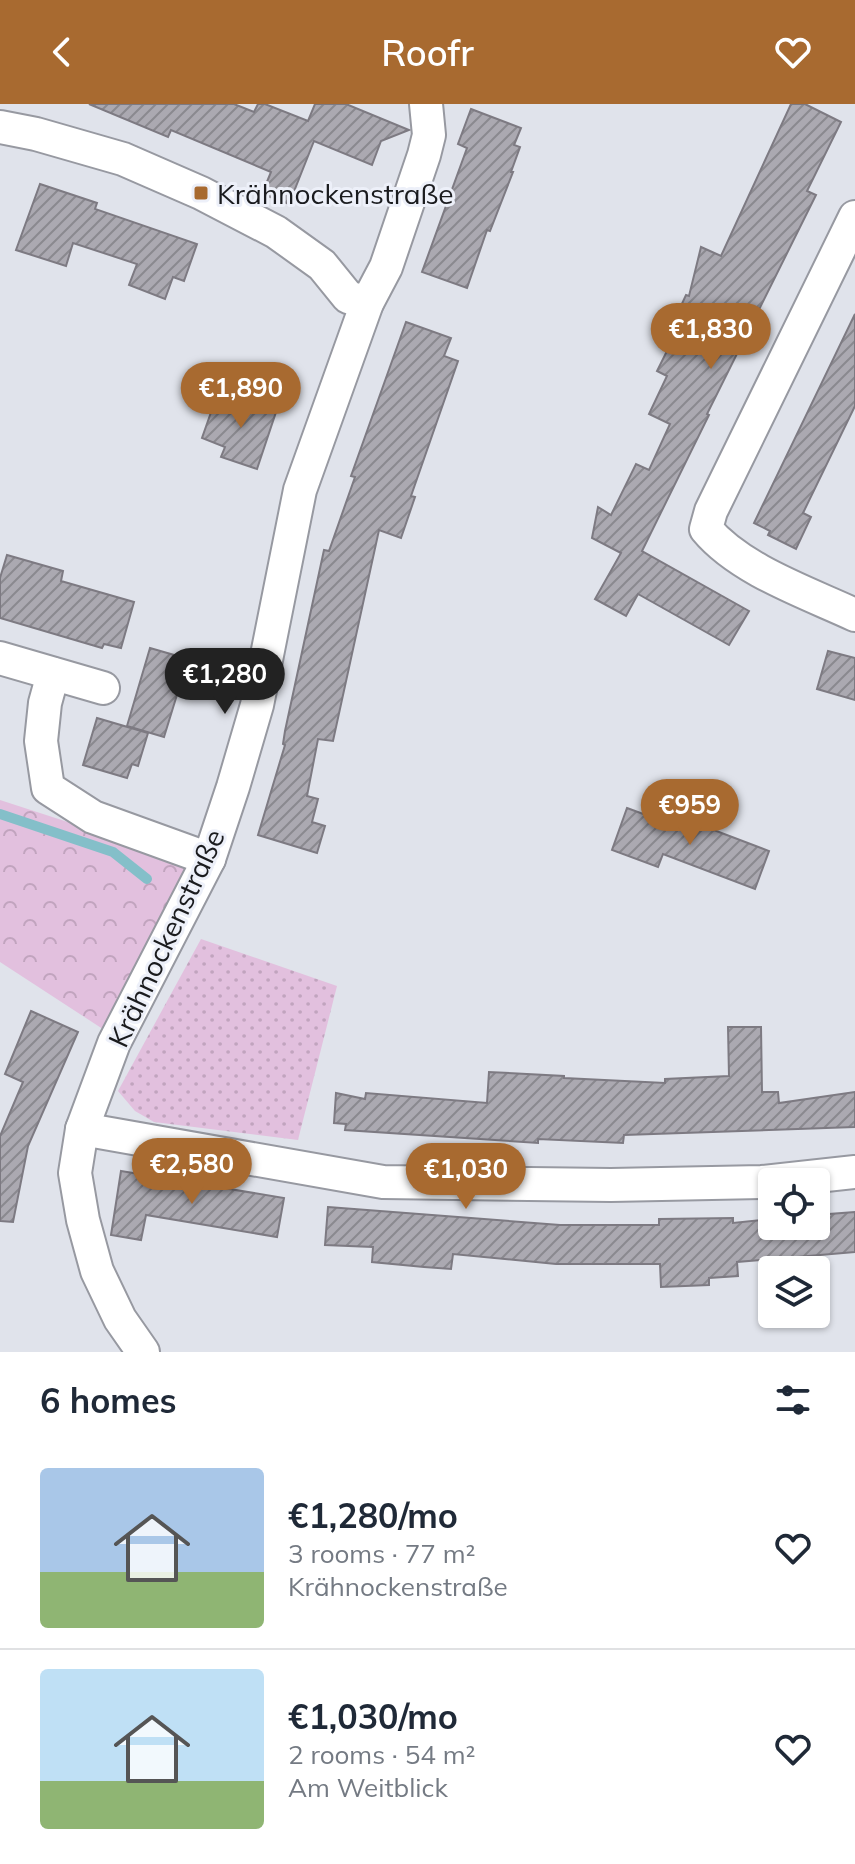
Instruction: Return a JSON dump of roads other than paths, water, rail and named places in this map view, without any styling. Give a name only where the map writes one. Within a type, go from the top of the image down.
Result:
[{"type":"street","name":"Krähnockenstraße","points":[[143,1352],[120,1319],[97,1271],[83,1220],[75,1173],[82,1129],[114,1043],[209,859],[257,705],[300,490],[367,303],[386,267],[424,155],[429,135],[426,104]]},
{"type":"street","points":[[0,127],[123,159],[201,193],[276,232],[322,265],[348,297],[367,303]]},
{"type":"street","points":[[855,217],[711,511],[706,529],[715,540],[756,568],[855,615]]},
{"type":"street","points":[[0,658],[103,688]]},
{"type":"street","points":[[53,674],[45,703],[41,741],[48,788],[93,817],[209,859]]},
{"type":"street","points":[[82,1129],[383,1182],[611,1185],[762,1182],[855,1172]]},
{"type":"waterway","points":[[0,814],[113,852],[147,879]]},
{"type":"place","name":"Krähnockenstraße","points":[[201,193]]}]
